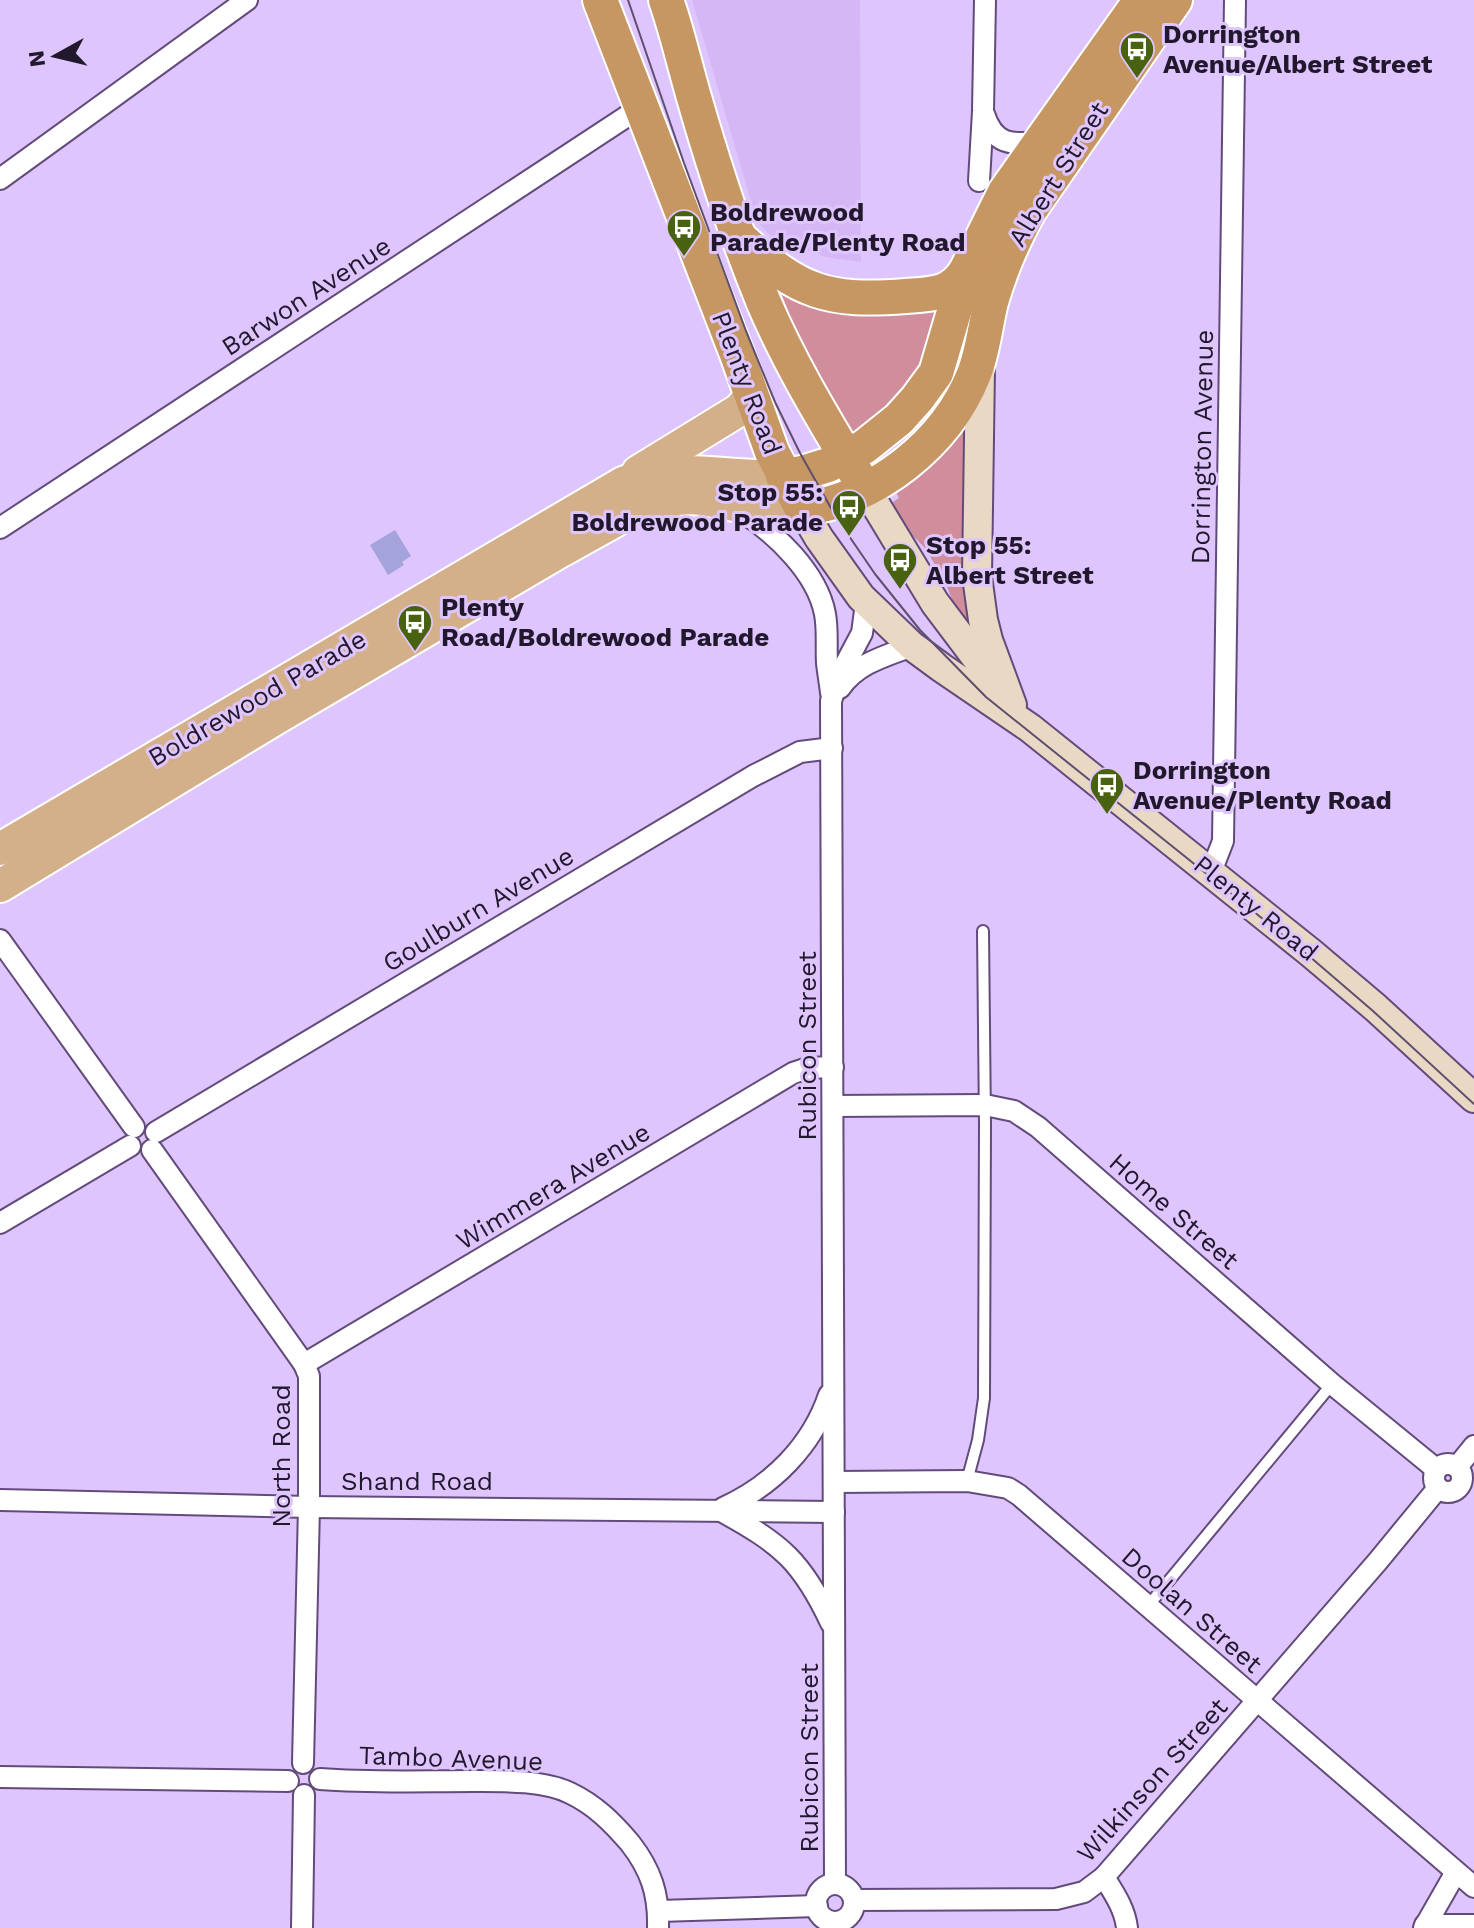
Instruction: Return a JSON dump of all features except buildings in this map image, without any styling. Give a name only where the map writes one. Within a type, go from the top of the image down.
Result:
[{"type":"highway","name":"Plenty Road","points":[[600,0],[772,452],[802,509]]},
{"type":"highway","name":"Plenty Road","points":[[666,0],[706,138],[764,301],[789,360],[866,489]]},
{"type":"highway","name":"Albert Street","points":[[783,476],[810,471],[847,457],[899,419],[917,399],[936,373],[966,271],[1005,192],[1141,0]]},
{"type":"highway","name":"Albert Street","points":[[802,509],[837,501],[866,489],[902,466],[937,435],[973,377],[999,275],[1029,211],[1175,0]]},
{"type":"highway","points":[[739,237],[794,281],[836,296],[878,298],[941,292],[955,285],[966,271]]},
{"type":"main road","points":[[981,351],[977,576],[988,640],[1012,705]]},
{"type":"main road","points":[[623,483],[735,414],[744,406],[750,391]]},
{"type":"main road","name":"Boldrewood Parade","points":[[0,886],[271,706],[623,483],[650,474],[690,471],[750,477],[783,476]]},
{"type":"main road","name":"Plenty Road","points":[[866,489],[935,603],[1030,728]]},
{"type":"main road","name":"Boldrewood Parade","points":[[0,849],[638,508],[664,500],[689,498],[766,511],[802,509]]},
{"type":"main road","name":"Plenty Road","points":[[802,509],[866,603],[912,646],[1030,728],[1211,872],[1347,983],[1474,1098]]},
{"type":"street","points":[[0,179],[247,0]]},
{"type":"street","points":[[979,181],[985,0]]},
{"type":"street","name":"Dorrington Avenue","points":[[1211,872],[1223,841],[1234,10],[1217,0]]},
{"type":"street","name":"Barwon Avenue","points":[[0,528],[641,107]]},
{"type":"street","points":[[983,111],[990,131],[1001,139],[1019,144],[1040,142]]},
{"type":"street","name":"Boldrewood Parade","points":[[733,506],[783,545]]},
{"type":"street","name":"Rubicon Street","points":[[783,545],[809,576],[823,604],[832,708]]},
{"type":"street","name":"Rubicon Street","points":[[835,1884],[832,708],[834,686],[862,633],[866,603]]},
{"type":"street","name":"Rubicon Street","points":[[832,708],[838,692],[852,674],[881,657],[912,646]]},
{"type":"street","name":"Goulburn Avenue","points":[[154,1141],[753,776],[800,752],[832,748]]},
{"type":"street","points":[[0,940],[132,1136],[135,1151],[142,1154],[154,1141]]},
{"type":"street","name":"Wimmera Avenue","points":[[304,1364],[793,1073],[808,1068],[833,1067]]},
{"type":"street","name":"Home Street","points":[[833,1106],[985,1105],[1014,1111],[1038,1127],[1332,1384],[1453,1482]]},
{"type":"street","points":[[0,1223],[132,1136]]},
{"type":"street","name":"North Road","points":[[154,1141],[304,1364],[309,1376],[303,1763]]},
{"type":"street","name":"Rubicon Street","points":[[719,1510],[762,1486],[796,1454],[820,1417],[829,1398],[833,1377]]},
{"type":"street","name":"Wilkinson Street","points":[[854,1900],[1056,1899],[1084,1892],[1104,1877],[1378,1561],[1453,1482],[1474,1446]]},
{"type":"street","name":"Doolan Street","points":[[834,1482],[967,1481],[1008,1488],[1474,1887]]},
{"type":"street","name":"Shand Road","points":[[0,1500],[309,1507],[834,1512]]},
{"type":"street","name":"Rubicon Street","points":[[719,1510],[760,1533],[789,1556],[814,1589],[835,1632]]},
{"type":"street","points":[[303,1763],[315,1767],[320,1779],[315,1790],[304,1795],[293,1791],[288,1781],[291,1769],[303,1763]]},
{"type":"street","points":[[0,1777],[288,1781]]},
{"type":"street","name":"Tambo Avenue","points":[[320,1779],[495,1781],[535,1784],[567,1791],[598,1809],[640,1856],[653,1881],[659,1920]]},
{"type":"street","points":[[302,1928],[304,1795]]},
{"type":"street","points":[[1425,1927],[1456,1872]]},
{"type":"street","points":[[1104,1877],[1116,1896],[1127,1928]]},
{"type":"street","points":[[835,1884],[848,1889],[854,1900],[852,1913],[835,1925],[825,1919],[817,1906],[821,1891],[835,1884]]},
{"type":"street","points":[[659,1920],[817,1906]]},
{"type":"street","points":[[1425,1927],[1474,1925]]},
{"type":"lane","points":[[967,1481],[978,1440],[984,1398],[983,931]]},
{"type":"lane","points":[[1148,1606],[1332,1384]]},
{"type":"shaded area","points":[[692,0],[860,0],[861,262],[825,257],[774,239],[757,222]]},
{"type":"shaded area","points":[[780,280],[820,309],[867,315],[947,305],[926,366],[882,417],[853,434],[800,344],[779,287]]},
{"type":"shaded area","points":[[966,426],[978,636],[958,615],[946,584],[931,558],[900,523],[890,504],[899,498],[895,490],[948,446]]},
{"type":"tram line","points":[[628,0],[684,163],[775,402],[836,517],[875,574],[920,630],[986,697],[1309,956],[1474,1104]]},
{"type":"place","name":"Dorrington Avenue/Albert Street","points":[[1137,80]]},
{"type":"place","name":"Boldrewood Parade/Plenty Road","points":[[684,258]]},
{"type":"place","name":"Stop 55: Boldrewood Parade","points":[[849,538]]},
{"type":"place","name":"Stop 55: Albert Street","points":[[900,591]]},
{"type":"place","name":"Plenty Road/Boldrewood Parade","points":[[415,653]]},
{"type":"place","name":"Dorrington Avenue/Plenty Road","points":[[1107,816]]}]
